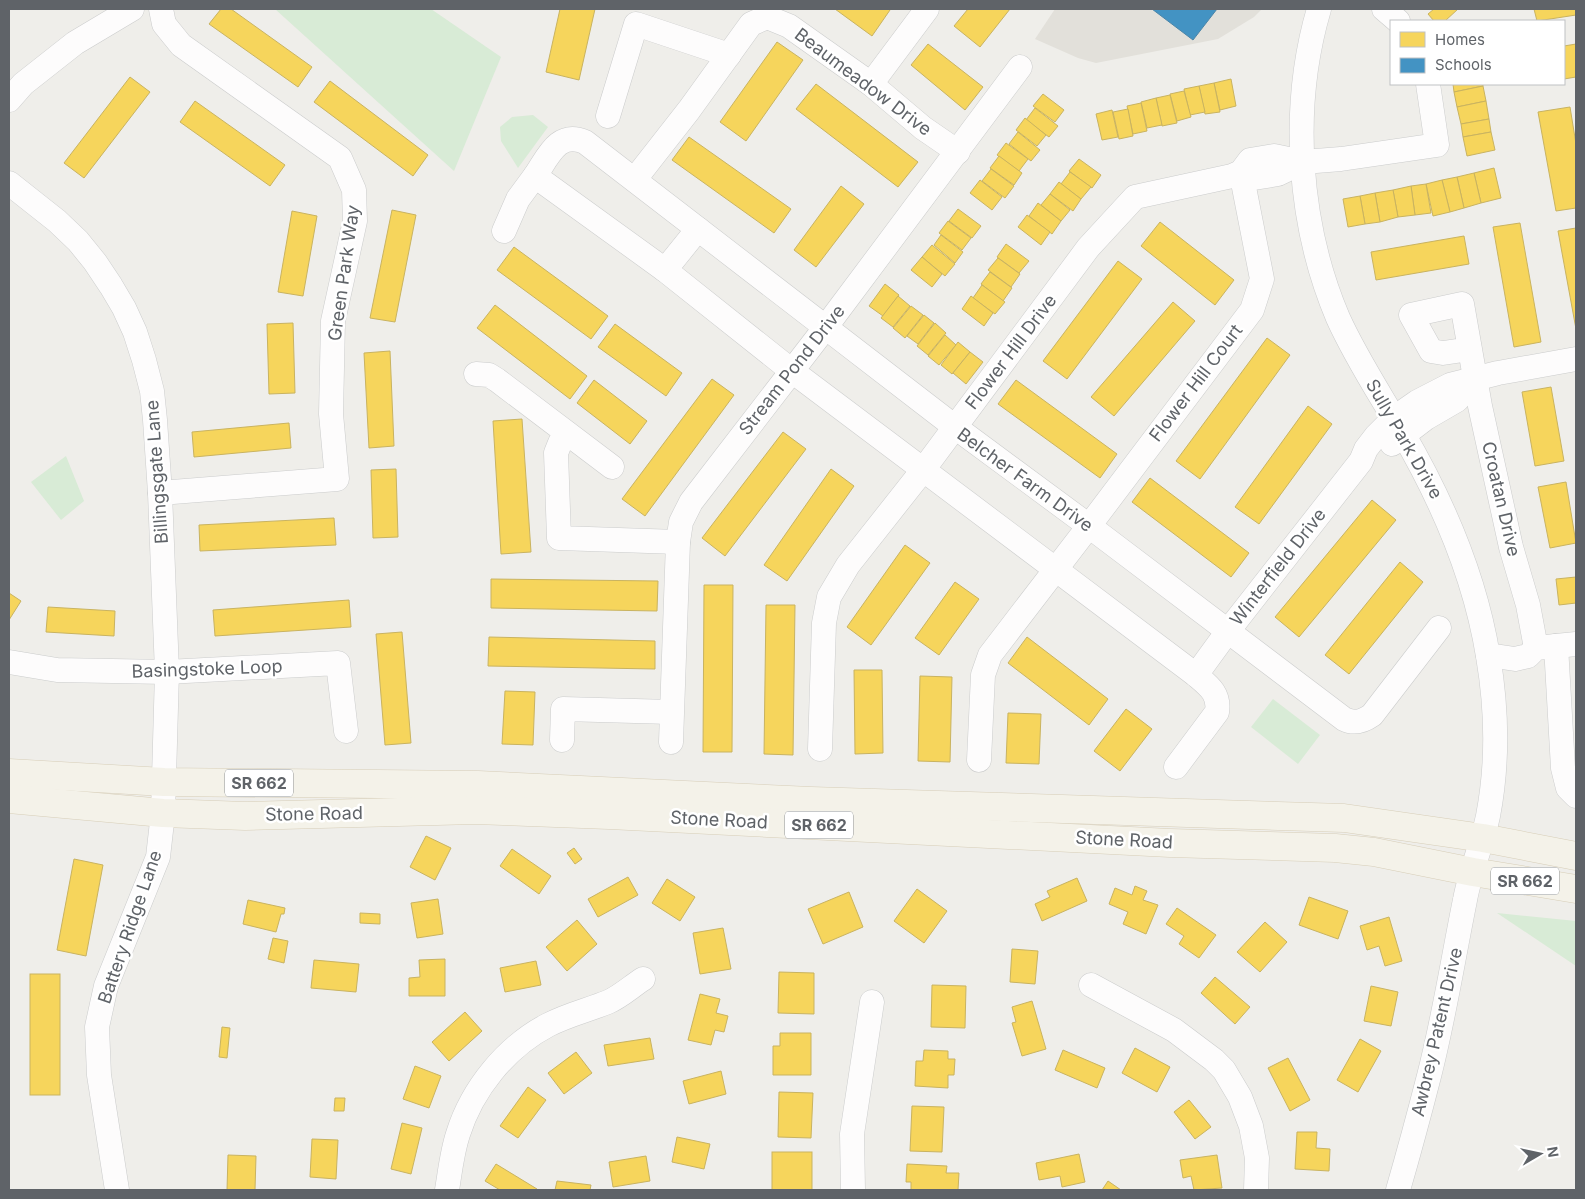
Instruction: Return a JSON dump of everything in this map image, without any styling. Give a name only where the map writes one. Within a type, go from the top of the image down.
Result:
[{"type":"main road","name":"Stone Road","points":[[9,773],[164,782],[478,785],[830,802],[1344,818],[1483,838],[1576,856]]},
{"type":"main road","name":"Stone Road","points":[[9,799],[163,812],[244,816],[474,810],[1170,843],[1335,848],[1374,852],[1473,872],[1576,889]]},
{"type":"street","points":[[9,100],[23,84],[75,43],[132,9]]},
{"type":"street","name":"Green Park Way","points":[[160,493],[337,480],[331,414],[333,321],[355,221],[354,190],[340,158],[181,45],[164,24],[161,9]]},
{"type":"street","points":[[871,84],[927,9]]},
{"type":"street","name":"Sully Park Drive","points":[[1319,9],[1305,78],[1301,135],[1306,203],[1312,234],[1339,320],[1363,367],[1399,426],[1439,500],[1462,553],[1478,604],[1488,655],[1494,697],[1494,748],[1488,815],[1473,872]]},
{"type":"street","points":[[1384,9],[1397,20]]},
{"type":"street","name":"Beaumeadow Drive","points":[[634,179],[689,110],[751,24],[767,18],[789,26],[871,84],[924,128],[958,152]]},
{"type":"street","points":[[608,116],[636,24],[729,55]]},
{"type":"street","name":"Stream Pond Drive","points":[[670,742],[678,542],[681,522],[691,502],[825,328],[1020,68]]},
{"type":"street","name":"Flower Hill Drive","points":[[820,748],[824,623],[829,597],[848,565],[992,380],[1088,248],[1136,197],[1232,176],[1241,172],[1250,160],[1274,156],[1303,162],[1341,159],[1437,145],[1428,85]]},
{"type":"street","name":"Belcher Farm Drive","points":[[504,231],[518,199],[555,146],[565,139],[576,138],[585,142],[955,428],[1350,722],[1358,722],[1372,715],[1439,628]]},
{"type":"street","name":"Flower Hill Court","points":[[980,760],[983,675],[990,655],[1252,310],[1262,279],[1241,172]]},
{"type":"street","points":[[534,176],[665,270],[792,371],[1213,689],[1218,705],[1216,712],[1176,767]]},
{"type":"street","name":"Billingsgate Lane","points":[[9,183],[57,221],[78,241],[106,278],[124,308],[144,360],[152,391],[160,493],[167,672],[163,812]]},
{"type":"street","points":[[665,270],[698,229]]},
{"type":"street","name":"Croatan Drive","points":[[1470,349],[1511,546],[1528,605],[1556,646],[1563,768],[1568,788],[1576,796]]},
{"type":"street","points":[[1475,380],[1498,373],[1576,359]]},
{"type":"street","points":[[476,374],[488,375],[497,380],[612,467]]},
{"type":"street","name":"Winterfield Drive","points":[[1196,675],[1361,460],[1385,450],[1399,426],[1426,418],[1457,400],[1475,380]]},
{"type":"street","points":[[566,433],[556,453],[559,538],[678,542]]},
{"type":"street","points":[[1488,655],[1515,659],[1556,646]]},
{"type":"street","name":"Basingstoke Loop","points":[[9,662],[58,670],[167,672],[338,663],[346,731]]},
{"type":"street","points":[[562,740],[563,709],[671,712]]},
{"type":"street","name":"Battery Ridge Lane","points":[[117,1190],[99,1075],[98,1027],[106,986],[158,857],[163,812]]},
{"type":"street","name":"Awbrey Patent Drive","points":[[1398,1190],[1430,1075],[1466,895],[1473,872]]},
{"type":"street","points":[[446,1190],[464,1118],[488,1076],[502,1060],[516,1047],[546,1026],[566,1016],[610,1001],[643,978]]},
{"type":"street","points":[[1090,985],[1174,1030],[1214,1060],[1224,1070],[1240,1097],[1251,1126],[1256,1158],[1256,1190]]},
{"type":"street","points":[[853,1190],[852,1134],[872,1002]]},
{"type":"shaded area","points":[[1055,9],[1262,9],[1254,17],[1218,39],[1096,63],[1078,58],[1035,39]]},
{"type":"green space","points":[[275,9],[431,9],[501,57],[454,171]]},
{"type":"green space","points":[[533,115],[548,127],[518,168],[501,141],[500,127],[512,117]]},
{"type":"green space","points":[[66,456],[84,501],[61,520],[31,482]]},
{"type":"green space","points":[[1273,699],[1320,735],[1298,764],[1251,727]]},
{"type":"green space","points":[[1497,913],[1576,921],[1576,966]]},
{"type":"building: Homes","points":[[221,9],[231,9],[312,67],[298,87],[209,24]]},
{"type":"building: Homes","points":[[560,9],[595,9],[579,80],[546,72]]},
{"type":"building: Homes","points":[[835,9],[889,9],[890,10],[872,36]]},
{"type":"building: Homes","points":[[968,9],[1010,9],[980,47],[954,26]]},
{"type":"building: Homes","points":[[1434,9],[1458,9],[1446,20],[1433,20],[1428,14]]},
{"type":"building: Homes","points":[[1534,9],[1576,9],[1576,15],[1537,20]]},
{"type":"building: Homes","points":[[777,42],[803,60],[746,141],[720,122]]},
{"type":"building: Homes","points":[[928,44],[983,87],[965,110],[911,65]]},
{"type":"building: Homes","points":[[1576,44],[1576,77],[1565,79],[1565,46]]},
{"type":"building: Homes","points":[[130,77],[150,92],[84,178],[64,163]]},
{"type":"building: Homes","points":[[1231,79],[1236,106],[1220,110],[1214,83]]},
{"type":"building: Homes","points":[[330,81],[428,155],[413,176],[314,102]]},
{"type":"building: Homes","points":[[1214,83],[1220,112],[1205,114],[1199,86]]},
{"type":"building: Homes","points":[[816,84],[918,162],[898,187],[796,109]]},
{"type":"building: Homes","points":[[1453,85],[1483,85],[1483,86],[1454,92]]},
{"type":"building: Homes","points":[[1199,86],[1205,112],[1190,115],[1184,89]]},
{"type":"building: Homes","points":[[1483,86],[1486,101],[1457,107],[1454,92]]},
{"type":"building: Homes","points":[[1184,91],[1191,117],[1177,121],[1170,94]]},
{"type":"building: Homes","points":[[1043,94],[1064,110],[1055,122],[1033,106]]},
{"type":"building: Homes","points":[[1170,95],[1177,123],[1162,126],[1156,98]]},
{"type":"building: Homes","points":[[1156,98],[1162,125],[1147,128],[1141,102]]},
{"type":"building: Homes","points":[[195,101],[285,165],[270,186],[180,122]]},
{"type":"building: Homes","points":[[1486,101],[1489,119],[1461,124],[1457,107]]},
{"type":"building: Homes","points":[[1141,103],[1147,131],[1133,134],[1127,106]]},
{"type":"building: Homes","points":[[1570,107],[1576,144],[1576,208],[1556,211],[1538,112]]},
{"type":"building: Homes","points":[[1035,108],[1058,126],[1049,137],[1026,120]]},
{"type":"building: Homes","points":[[1128,109],[1133,136],[1119,139],[1113,112]]},
{"type":"building: Homes","points":[[1112,110],[1118,137],[1102,140],[1096,114]]},
{"type":"building: Homes","points":[[1025,118],[1046,135],[1037,146],[1016,130]]},
{"type":"building: Homes","points":[[1489,119],[1491,132],[1463,137],[1461,124]]},
{"type":"building: Homes","points":[[1018,132],[1040,150],[1031,161],[1009,144]]},
{"type":"building: Homes","points":[[1491,132],[1495,150],[1467,156],[1463,137]]},
{"type":"building: Homes","points":[[689,137],[791,209],[774,233],[672,160]]},
{"type":"building: Homes","points":[[1006,143],[1028,159],[1019,171],[997,155]]},
{"type":"building: Homes","points":[[999,156],[1022,173],[1014,185],[990,168]]},
{"type":"building: Homes","points":[[1079,159],[1101,175],[1092,188],[1069,171]]},
{"type":"building: Homes","points":[[1494,168],[1501,198],[1481,203],[1474,173]]},
{"type":"building: Homes","points":[[991,169],[1014,186],[1005,198],[982,181]]},
{"type":"building: Homes","points":[[1070,172],[1091,187],[1081,199],[1061,184]]},
{"type":"building: Homes","points":[[1474,173],[1481,203],[1464,208],[1457,177]]},
{"type":"building: Homes","points":[[1457,177],[1464,208],[1450,212],[1442,180]]},
{"type":"building: Homes","points":[[980,180],[1002,197],[992,210],[970,193]]},
{"type":"building: Homes","points":[[1442,180],[1450,212],[1433,216],[1426,184]]},
{"type":"building: Homes","points":[[1059,182],[1081,199],[1073,211],[1050,194]]},
{"type":"building: Homes","points":[[1426,184],[1431,213],[1415,215],[1411,186]]},
{"type":"building: Homes","points":[[841,186],[864,204],[816,267],[794,250]]},
{"type":"building: Homes","points":[[1411,186],[1415,215],[1398,217],[1393,190]]},
{"type":"building: Homes","points":[[1393,190],[1398,217],[1380,222],[1375,193]]},
{"type":"building: Homes","points":[[1375,193],[1380,222],[1365,224],[1360,196]]},
{"type":"building: Homes","points":[[1050,194],[1070,210],[1061,221],[1041,205]]},
{"type":"building: Homes","points":[[1360,196],[1365,224],[1348,227],[1343,199]]},
{"type":"building: Homes","points":[[1038,203],[1061,221],[1052,234],[1029,216]]},
{"type":"building: Homes","points":[[958,209],[981,226],[972,238],[949,221]]},
{"type":"building: Homes","points":[[392,210],[416,215],[395,322],[370,318]]},
{"type":"building: Homes","points":[[292,211],[317,216],[303,296],[278,292]]},
{"type":"building: Homes","points":[[1027,215],[1050,232],[1041,245],[1018,227]]},
{"type":"building: Homes","points":[[948,221],[971,238],[962,250],[939,233]]},
{"type":"building: Homes","points":[[1160,222],[1234,280],[1215,305],[1141,246]]},
{"type":"building: Homes","points":[[1520,223],[1541,342],[1514,347],[1493,227]]},
{"type":"building: Homes","points":[[1576,228],[1576,329],[1558,231]]},
{"type":"building: Homes","points":[[941,235],[963,252],[955,263],[934,245]]},
{"type":"building: Homes","points":[[1464,236],[1469,264],[1376,280],[1371,252]]},
{"type":"building: Homes","points":[[1006,244],[1029,261],[1019,273],[997,257]]},
{"type":"building: Homes","points":[[932,245],[955,264],[945,276],[922,257]]},
{"type":"building: Homes","points":[[514,247],[608,316],[591,339],[497,270]]},
{"type":"building: Homes","points":[[922,257],[942,274],[932,287],[911,270]]},
{"type":"building: Homes","points":[[998,258],[1020,274],[1011,287],[988,270]]},
{"type":"building: Homes","points":[[1118,261],[1142,279],[1067,379],[1043,361]]},
{"type":"building: Homes","points":[[990,272],[1012,288],[1003,301],[981,284]]},
{"type":"building: Homes","points":[[885,284],[899,295],[883,316],[869,306]]},
{"type":"building: Homes","points":[[982,285],[1005,302],[995,314],[973,298]]},
{"type":"building: Homes","points":[[898,296],[910,306],[893,327],[881,318]]},
{"type":"building: Homes","points":[[971,296],[993,313],[984,326],[962,309]]},
{"type":"building: Homes","points":[[1173,302],[1195,321],[1114,416],[1091,397]]},
{"type":"building: Homes","points":[[495,305],[587,376],[570,399],[477,328]]},
{"type":"building: Homes","points":[[911,306],[923,315],[905,338],[893,328]]},
{"type":"building: Homes","points":[[924,315],[934,323],[918,344],[907,336]]},
{"type":"building: Homes","points":[[293,323],[295,393],[269,394],[267,324]]},
{"type":"building: Homes","points":[[935,323],[946,333],[928,355],[917,346]]},
{"type":"building: Homes","points":[[615,324],[682,373],[666,396],[598,347]]},
{"type":"building: Homes","points":[[945,335],[956,345],[939,365],[928,356]]},
{"type":"building: Homes","points":[[1267,338],[1290,355],[1200,479],[1176,461]]},
{"type":"building: Homes","points":[[958,342],[970,352],[952,374],[941,365]]},
{"type":"building: Homes","points":[[390,351],[394,446],[369,448],[364,353]]},
{"type":"building: Homes","points":[[970,352],[983,362],[966,384],[953,373]]},
{"type":"building: Homes","points":[[712,379],[734,395],[645,516],[622,499]]},
{"type":"building: Homes","points":[[594,380],[647,421],[630,444],[577,403]]},
{"type":"building: Homes","points":[[1016,380],[1117,454],[1100,478],[998,404]]},
{"type":"building: Homes","points":[[1551,387],[1564,461],[1535,466],[1522,392]]},
{"type":"building: Homes","points":[[1308,406],[1332,424],[1259,524],[1235,507]]},
{"type":"building: Homes","points":[[522,419],[531,552],[501,554],[493,421]]},
{"type":"building: Homes","points":[[289,423],[291,448],[194,457],[192,432]]},
{"type":"building: Homes","points":[[783,432],[806,449],[725,556],[702,538]]},
{"type":"building: Homes","points":[[396,469],[398,537],[373,538],[371,470]]},
{"type":"building: Homes","points":[[831,469],[854,486],[787,581],[764,565]]},
{"type":"building: Homes","points":[[1150,478],[1249,553],[1231,577],[1132,502]]},
{"type":"building: Homes","points":[[1566,482],[1576,543],[1550,548],[1538,487]]},
{"type":"building: Homes","points":[[1372,500],[1396,520],[1299,637],[1275,617]]},
{"type":"building: Homes","points":[[334,518],[336,545],[200,551],[199,525]]},
{"type":"building: Homes","points":[[905,545],[930,563],[871,645],[847,627]]},
{"type":"building: Homes","points":[[1400,562],[1423,582],[1349,674],[1325,655]]},
{"type":"building: Homes","points":[[1576,577],[1576,603],[1559,605],[1556,579]]},
{"type":"building: Homes","points":[[491,579],[658,581],[657,611],[491,608]]},
{"type":"building: Homes","points":[[955,582],[979,599],[939,655],[915,638]]},
{"type":"building: Homes","points":[[704,585],[733,585],[732,752],[703,752]]},
{"type":"building: Homes","points":[[9,593],[21,601],[9,620]]},
{"type":"building: Homes","points":[[349,600],[351,627],[215,636],[213,610]]},
{"type":"building: Homes","points":[[766,605],[795,605],[793,755],[764,754]]},
{"type":"building: Homes","points":[[48,607],[115,611],[114,636],[46,632]]},
{"type":"building: Homes","points":[[402,632],[411,743],[385,745],[376,634]]},
{"type":"building: Homes","points":[[489,637],[655,641],[655,669],[488,666]]},
{"type":"building: Homes","points":[[1027,637],[1108,699],[1089,725],[1008,663]]},
{"type":"building: Homes","points":[[854,670],[882,670],[883,753],[855,754]]},
{"type":"building: Homes","points":[[920,676],[952,677],[950,762],[918,761]]},
{"type":"building: Homes","points":[[505,691],[535,692],[533,745],[502,744]]},
{"type":"building: Homes","points":[[1126,709],[1152,729],[1120,771],[1094,751]]},
{"type":"building: Homes","points":[[1008,713],[1041,714],[1039,764],[1006,763]]},
{"type":"building: Homes","points":[[426,836],[451,848],[435,880],[410,867]]},
{"type":"building: Homes","points":[[574,848],[582,859],[575,864],[567,853]]},
{"type":"building: Homes","points":[[512,849],[551,876],[539,894],[500,866]]},
{"type":"building: Homes","points":[[74,859],[103,865],[86,956],[57,950]]},
{"type":"building: Homes","points":[[628,877],[638,895],[598,917],[588,899]]},
{"type":"building: Homes","points":[[1077,878],[1087,901],[1042,921],[1035,904],[1050,897],[1047,891]]},
{"type":"building: Homes","points":[[667,879],[695,897],[680,921],[652,903]]},
{"type":"building: Homes","points":[[1135,886],[1147,891],[1143,900],[1158,905],[1146,934],[1123,924],[1128,912],[1109,904],[1115,888],[1132,895]]},
{"type":"building: Homes","points":[[917,889],[947,911],[924,943],[894,921]]},
{"type":"building: Homes","points":[[849,892],[863,927],[823,944],[808,909]]},
{"type":"building: Homes","points":[[1309,897],[1348,911],[1338,939],[1299,925]]},
{"type":"building: Homes","points":[[438,899],[443,934],[417,938],[411,903]]},
{"type":"building: Homes","points":[[248,900],[285,908],[284,914],[281,914],[276,932],[243,924]]},
{"type":"building: Homes","points":[[1177,908],[1216,935],[1199,958],[1179,944],[1184,936],[1166,924]]},
{"type":"building: Homes","points":[[360,913],[380,914],[380,924],[360,923]]},
{"type":"building: Homes","points":[[1389,917],[1402,961],[1385,966],[1379,946],[1367,950],[1360,926]]},
{"type":"building: Homes","points":[[577,920],[597,944],[567,971],[546,947]]},
{"type":"building: Homes","points":[[1265,922],[1287,942],[1260,972],[1237,952]]},
{"type":"building: Homes","points":[[723,928],[731,969],[700,974],[693,933]]},
{"type":"building: Homes","points":[[273,938],[288,941],[284,963],[268,959]]},
{"type":"building: Homes","points":[[1012,949],[1038,951],[1035,984],[1010,982]]},
{"type":"building: Homes","points":[[445,959],[445,996],[409,996],[409,978],[420,977],[419,960]]},
{"type":"building: Homes","points":[[314,960],[359,964],[356,992],[311,988]]},
{"type":"building: Homes","points":[[536,961],[541,985],[505,992],[500,968]]},
{"type":"building: Homes","points":[[779,972],[814,973],[814,1014],[778,1013]]},
{"type":"building: Homes","points":[[30,974],[60,974],[60,1095],[30,1095]]},
{"type":"building: Homes","points":[[1215,977],[1250,1007],[1235,1024],[1201,993]]},
{"type":"building: Homes","points":[[932,985],[966,986],[965,1028],[931,1027]]},
{"type":"building: Homes","points":[[1371,986],[1398,992],[1391,1026],[1364,1021]]},
{"type":"building: Homes","points":[[700,994],[720,999],[716,1013],[728,1016],[724,1032],[715,1030],[711,1045],[688,1040]]},
{"type":"building: Homes","points":[[1032,1001],[1046,1049],[1022,1056],[1012,1023],[1016,1022],[1012,1007]]},
{"type":"building: Homes","points":[[465,1012],[482,1031],[449,1061],[432,1042]]},
{"type":"building: Homes","points":[[222,1027],[230,1028],[227,1058],[219,1057]]},
{"type":"building: Homes","points":[[780,1033],[811,1033],[811,1075],[773,1075],[773,1046],[780,1046]]},
{"type":"building: Homes","points":[[650,1038],[654,1059],[608,1066],[604,1045]]},
{"type":"building: Homes","points":[[1360,1039],[1381,1051],[1358,1092],[1337,1080]]},
{"type":"building: Homes","points":[[1135,1048],[1170,1067],[1157,1092],[1122,1073]]},
{"type":"building: Homes","points":[[924,1050],[948,1051],[948,1059],[955,1059],[954,1075],[948,1075],[948,1088],[915,1086],[916,1061],[923,1061]]},
{"type":"building: Homes","points":[[1063,1050],[1105,1068],[1097,1088],[1055,1070]]},
{"type":"building: Homes","points":[[576,1052],[592,1073],[564,1094],[548,1073]]},
{"type":"building: Homes","points":[[1288,1058],[1310,1100],[1290,1111],[1268,1068]]},
{"type":"building: Homes","points":[[415,1066],[441,1076],[429,1108],[403,1099]]},
{"type":"building: Homes","points":[[721,1071],[726,1094],[689,1104],[683,1081]]},
{"type":"building: Homes","points":[[528,1087],[546,1100],[518,1138],[500,1126]]},
{"type":"building: Homes","points":[[779,1092],[813,1093],[811,1138],[778,1137]]},
{"type":"building: Homes","points":[[335,1098],[345,1098],[344,1111],[334,1111]]},
{"type":"building: Homes","points":[[1189,1100],[1211,1127],[1195,1139],[1174,1112]]},
{"type":"building: Homes","points":[[912,1106],[944,1107],[942,1152],[910,1151]]},
{"type":"building: Homes","points":[[402,1123],[422,1128],[411,1174],[391,1169]]},
{"type":"building: Homes","points":[[1297,1132],[1317,1132],[1316,1148],[1330,1149],[1329,1171],[1295,1169]]},
{"type":"building: Homes","points":[[677,1137],[710,1144],[704,1169],[672,1162]]},
{"type":"building: Homes","points":[[312,1139],[338,1140],[336,1179],[310,1177]]},
{"type":"building: Homes","points":[[772,1152],[812,1152],[812,1190],[772,1190]]},
{"type":"building: Homes","points":[[1079,1154],[1085,1182],[1062,1187],[1060,1176],[1039,1180],[1036,1163]]},
{"type":"building: Homes","points":[[228,1155],[256,1156],[255,1190],[227,1190]]},
{"type":"building: Homes","points":[[1217,1155],[1222,1188],[1194,1190],[1191,1176],[1183,1178],[1180,1160]]},
{"type":"building: Homes","points":[[646,1156],[650,1181],[613,1187],[609,1162]]},
{"type":"building: Homes","points":[[496,1164],[537,1189],[500,1190],[485,1181]]},
{"type":"building: Homes","points":[[907,1164],[947,1166],[946,1173],[959,1173],[958,1190],[911,1190],[911,1182],[906,1182]]},
{"type":"building: Homes","points":[[557,1181],[591,1185],[590,1190],[555,1190]]},
{"type":"building: Homes","points":[[1108,1181],[1121,1190],[1102,1190]]},
{"type":"building: Schools","points":[[1152,9],[1217,9],[1193,40]]}]
